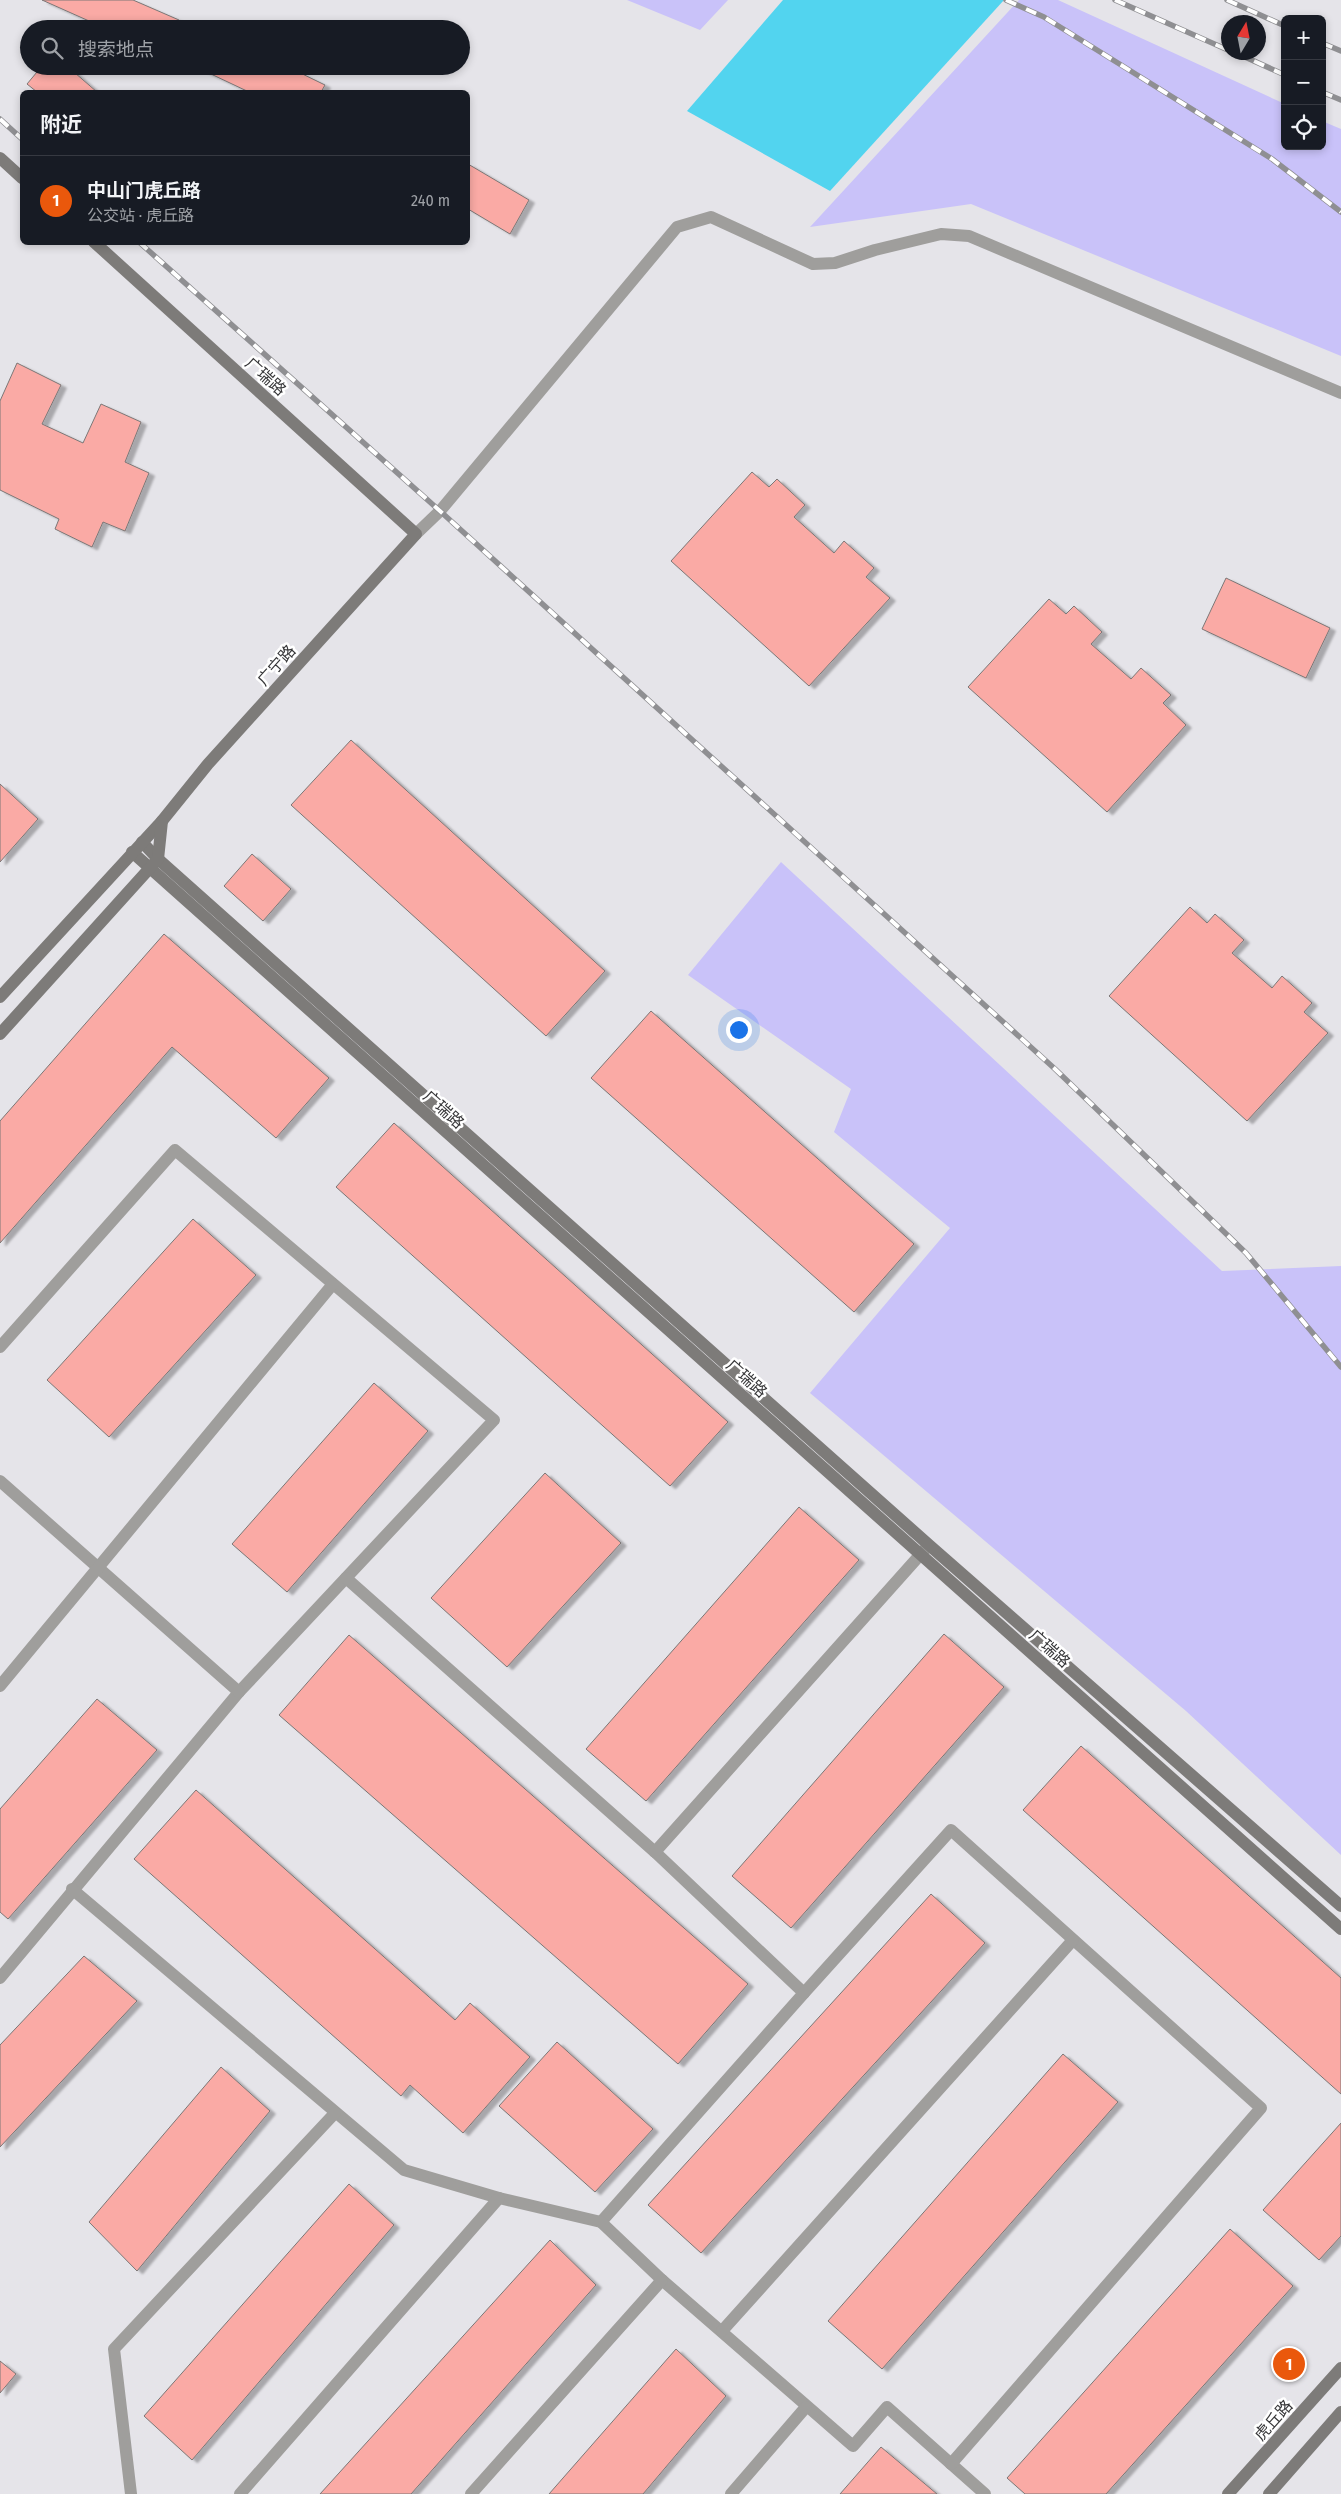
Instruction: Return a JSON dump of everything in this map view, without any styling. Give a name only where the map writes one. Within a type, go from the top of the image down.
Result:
[{"type":"street","points":[[0,158],[20,176]]},
{"type":"street","points":[[416,534],[440,511],[677,227],[711,217],[813,264],[835,263],[875,250],[941,234],[969,236],[1341,393]]},
{"type":"street","name":"广瑞路","points":[[97,245],[416,534]]},
{"type":"street","name":"广宁路","points":[[0,996],[162,821],[208,764],[416,534]]},
{"type":"street","points":[[0,1034],[154,864],[162,821]]},
{"type":"street","name":"广瑞路","points":[[142,842],[154,864],[921,1555],[1341,1929]]},
{"type":"street","name":"广瑞路","points":[[132,852],[154,864],[1341,1906]]},
{"type":"street","points":[[0,1347],[175,1150],[494,1420],[238,1692],[2,1972]]},
{"type":"street","points":[[0,1686],[333,1284]]},
{"type":"street","points":[[0,1481],[238,1692]]},
{"type":"street","points":[[655,1852],[929,1544]]},
{"type":"street","points":[[346,1578],[655,1852],[804,1993]]},
{"type":"street","points":[[600,2222],[951,1830],[1261,2108],[951,2464]]},
{"type":"street","points":[[72,1889],[404,2170],[500,2198],[600,2222],[662,2280],[853,2446],[886,2407],[985,2494]]},
{"type":"street","points":[[722,2331],[1073,1940]]},
{"type":"street","points":[[131,2494],[114,2349],[335,2113]]},
{"type":"street","points":[[240,2494],[500,2198]]},
{"type":"street","points":[[472,2494],[662,2280]]},
{"type":"street","name":"虎丘路","points":[[1228,2494],[1341,2368]]},
{"type":"street","points":[[731,2494],[806,2407]]},
{"type":"street","points":[[1268,2494],[1341,2412]]},
{"type":"shaded area","points":[[627,0],[728,0],[700,30]]},
{"type":"shaded area","points":[[1019,0],[1058,0],[1281,102],[1281,150],[1326,150],[1326,123],[1341,129],[1341,356],[971,204],[810,227]]},
{"type":"shaded area","points":[[781,862],[1222,1271],[1341,1266],[1341,1855],[1186,1711],[810,1393],[950,1228],[834,1132],[851,1089],[688,975]]},
{"type":"water","points":[[783,0],[1004,0],[830,191],[687,111]]},
{"type":"building","points":[[42,0],[133,0],[179,20],[87,20]]},
{"type":"building","points":[[34,75],[77,75],[95,90],[34,90],[27,84]]},
{"type":"building","points":[[213,75],[304,75],[325,85],[322,90],[245,90]]},
{"type":"building","points":[[470,165],[529,200],[510,234],[470,210]]},
{"type":"building","points":[[17,363],[61,385],[42,424],[83,443],[101,404],[141,422],[125,462],[149,473],[125,531],[103,522],[92,547],[55,529],[59,519],[0,490],[0,401]]},
{"type":"building","points":[[752,472],[769,487],[777,479],[805,505],[794,517],[834,553],[844,541],[874,568],[866,577],[890,598],[809,686],[671,561]]},
{"type":"building","points":[[1226,578],[1330,628],[1306,678],[1202,629]]},
{"type":"building","points":[[1049,599],[1066,614],[1074,606],[1102,632],[1091,644],[1131,679],[1141,668],[1171,695],[1163,703],[1186,725],[1107,812],[968,687]]},
{"type":"building","points":[[351,740],[605,971],[546,1036],[291,805]]},
{"type":"building","points":[[0,784],[38,819],[0,862]]},
{"type":"building","points":[[252,854],[291,889],[263,921],[224,886]]},
{"type":"building","points":[[1190,907],[1207,923],[1215,914],[1244,940],[1232,953],[1272,988],[1282,976],[1312,1003],[1304,1012],[1328,1033],[1247,1121],[1109,996]]},
{"type":"building","points":[[164,934],[329,1078],[276,1138],[172,1047],[0,1243],[0,1121]]},
{"type":"building","points":[[651,1011],[914,1244],[854,1312],[591,1078]]},
{"type":"building","points":[[394,1123],[728,1422],[670,1486],[336,1187]]},
{"type":"building","points":[[193,1219],[256,1275],[109,1437],[47,1380]]},
{"type":"building","points":[[374,1383],[428,1431],[287,1592],[232,1544]]},
{"type":"building","points":[[545,1473],[621,1543],[507,1667],[431,1598]]},
{"type":"building","points":[[799,1507],[859,1560],[646,1801],[586,1749]]},
{"type":"building","points":[[944,1634],[1004,1687],[791,1928],[732,1876]]},
{"type":"building","points":[[349,1635],[748,1984],[678,2064],[279,1715]]},
{"type":"building","points":[[97,1699],[157,1750],[8,1919],[0,1912],[0,1809]]},
{"type":"building","points":[[1081,1746],[1341,1978],[1341,2094],[1023,1810]]},
{"type":"building","points":[[196,1790],[455,2020],[470,2003],[530,2057],[463,2133],[410,2085],[401,2096],[134,1859]]},
{"type":"building","points":[[931,1894],[985,1943],[701,2253],[648,2205]]},
{"type":"building","points":[[84,1956],[137,2001],[0,2147],[0,2045]]},
{"type":"building","points":[[557,2042],[653,2129],[595,2192],[499,2106]]},
{"type":"building","points":[[1063,2054],[1118,2102],[882,2369],[828,2321]]},
{"type":"building","points":[[221,2067],[270,2111],[137,2271],[89,2222]]},
{"type":"building","points":[[1341,2123],[1341,2236],[1319,2260],[1263,2210]]},
{"type":"building","points":[[349,2184],[394,2225],[192,2460],[144,2416]]},
{"type":"building","points":[[1230,2229],[1293,2286],[1106,2494],[1025,2494],[1007,2478]]},
{"type":"building","points":[[550,2240],[596,2285],[411,2494],[320,2494]]},
{"type":"building","points":[[676,2349],[726,2396],[643,2494],[549,2494]]},
{"type":"building","points":[[0,2361],[16,2374],[0,2393]]},
{"type":"building","points":[[881,2447],[937,2494],[840,2494]]},
{"type":"railway","points":[[1006,0],[1044,17],[1272,159],[1341,212]]},
{"type":"railway","points":[[1115,0],[1221,47]]},
{"type":"railway","points":[[1227,0],[1281,24]]},
{"type":"railway","points":[[1326,45],[1341,51]]},
{"type":"railway","points":[[1252,60],[1281,73]]},
{"type":"railway","points":[[1326,94],[1341,100]]},
{"type":"railway","points":[[0,119],[20,137]]},
{"type":"railway","points":[[142,245],[440,511],[1055,1069],[1246,1253],[1341,1367]]},
{"type":"place","name":"中山门虎丘路","points":[[1289,2364]]}]
